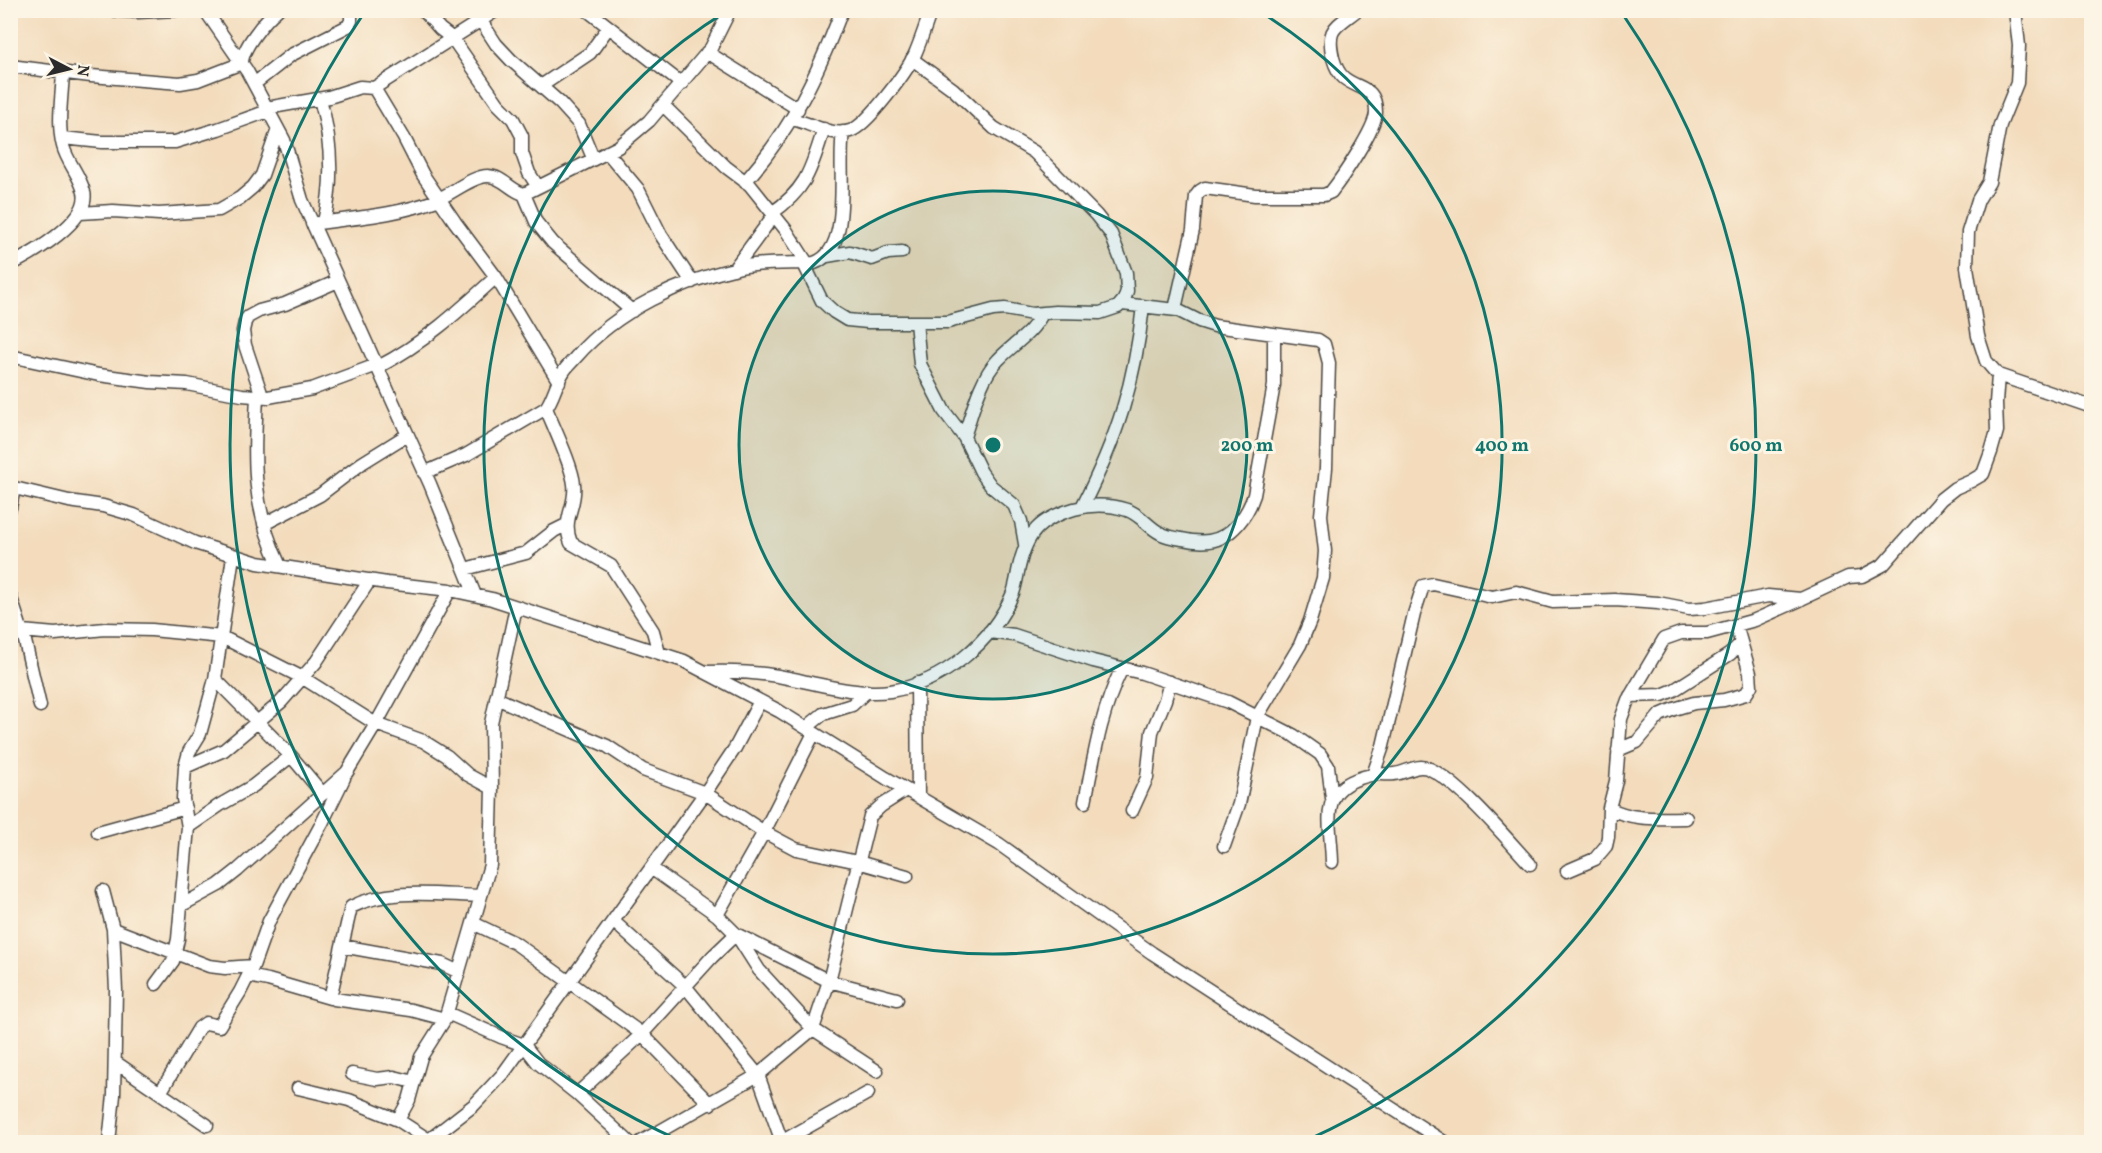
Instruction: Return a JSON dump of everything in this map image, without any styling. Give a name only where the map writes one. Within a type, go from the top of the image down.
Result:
[{"type":"street","points":[[107,10],[138,12],[176,10]]},
{"type":"street","points":[[205,10],[242,63],[284,140],[302,200],[318,223],[338,281],[378,366],[475,595]]},
{"type":"street","points":[[242,63],[242,57],[254,38],[268,18],[277,10]]},
{"type":"street","points":[[254,84],[291,55],[348,26],[351,21],[351,10]]},
{"type":"street","points":[[423,10],[440,29],[453,39],[498,104],[513,119],[522,136],[522,153],[529,173],[538,187]]},
{"type":"street","points":[[62,138],[102,142],[175,142],[210,132],[267,109],[320,99],[360,87],[374,88],[497,10]]},
{"type":"street","points":[[587,10],[682,84]]},
{"type":"street","points":[[541,86],[590,53],[607,26],[607,10]]},
{"type":"street","points":[[318,223],[399,210],[439,199],[486,175],[496,177],[516,192],[524,194],[618,147],[649,121],[682,84],[707,52],[730,10]]},
{"type":"street","points":[[745,182],[770,152],[795,114],[828,48],[842,10]]},
{"type":"street","points":[[707,52],[795,114],[824,129],[853,131],[872,115],[907,70],[931,10]]},
{"type":"street","points":[[1175,309],[1193,230],[1196,196],[1200,191],[1205,188],[1255,195],[1324,195],[1330,192],[1358,153],[1376,119],[1373,96],[1338,72],[1329,39],[1332,32],[1357,10]]},
{"type":"street","points":[[2015,10],[2019,46],[2018,83],[2000,125],[1989,182],[1974,211],[1968,232],[1967,267],[1978,336],[1986,361],[1998,375],[2091,407]]},
{"type":"street","points":[[481,21],[496,44],[511,60],[560,103],[579,124],[593,158]]},
{"type":"street","points":[[912,59],[952,89],[994,129],[1035,153],[1096,215],[1111,234],[1126,273],[1127,291],[1122,304]]},
{"type":"street","points":[[10,66],[180,83],[198,80],[242,63]]},
{"type":"street","points":[[10,265],[32,255],[80,213],[86,201],[74,167],[66,156],[62,138],[63,73]]},
{"type":"street","points":[[374,88],[423,175],[496,277],[559,382]]},
{"type":"street","points":[[318,223],[331,190],[332,168],[331,150],[320,99]]},
{"type":"street","points":[[663,105],[726,167],[745,182],[773,214],[786,230],[806,263],[822,301],[847,320],[948,322],[993,310],[1042,314],[1100,313],[1122,304],[1175,309],[1215,326],[1318,340],[1324,344],[1329,363],[1326,468],[1321,515],[1324,551],[1323,578],[1300,645],[1257,717],[1239,804],[1224,846]]},
{"type":"street","points":[[80,213],[113,211],[159,214],[219,210],[240,198],[262,176],[278,129]]},
{"type":"street","points":[[734,269],[773,214],[788,202],[805,182],[824,129]]},
{"type":"street","points":[[424,472],[466,455],[546,408],[563,371],[590,341],[616,320],[667,292],[734,269],[806,263],[822,260],[827,256],[835,243],[839,226],[840,148],[843,132]]},
{"type":"street","points":[[608,152],[638,189],[662,235],[692,282]]},
{"type":"street","points":[[524,194],[536,222],[552,243],[632,312]]},
{"type":"street","points":[[827,256],[850,252],[872,259],[902,252]]},
{"type":"street","points":[[10,356],[99,375],[187,384],[242,395],[260,396],[312,389],[378,366],[405,353],[436,330],[496,277]]},
{"type":"street","points":[[280,566],[268,541],[255,482],[254,461],[260,396],[243,332],[248,316],[285,304],[338,281]]},
{"type":"street","points":[[1082,507],[1113,442],[1131,386],[1143,306]]},
{"type":"street","points":[[964,437],[987,373],[998,359],[1028,334],[1042,314]]},
{"type":"street","points":[[916,322],[920,364],[944,411],[964,437],[981,472],[991,486],[1014,505],[1021,521],[1025,544]]},
{"type":"street","points":[[705,672],[746,671],[867,691],[890,691],[917,683],[944,671],[981,643],[1013,593],[1029,535],[1041,524],[1054,517],[1082,507],[1101,504],[1130,510],[1160,533],[1190,540],[1212,541],[1233,529],[1249,510],[1259,473],[1274,385],[1274,334]]},
{"type":"street","points":[[1567,871],[1595,859],[1606,846],[1609,808],[1616,781],[1621,719],[1630,696],[1664,639],[1681,633],[1707,633],[1755,620],[1848,577],[1862,576],[1883,565],[1941,499],[1955,488],[1983,474],[1997,431],[1998,375]]},
{"type":"street","points":[[546,408],[574,483],[573,501],[566,525],[571,543],[586,553],[606,561],[616,572],[652,632],[659,653]]},
{"type":"street","points":[[264,524],[320,495],[362,463],[407,435]]},
{"type":"street","points":[[10,508],[12,487],[69,501],[103,506],[134,515],[195,543],[258,563],[475,595],[684,661],[810,730],[999,844],[1152,953],[1444,1143]]},
{"type":"street","points":[[465,569],[526,553],[554,531],[566,525]]},
{"type":"street","points":[[156,984],[173,961],[175,953],[182,905],[188,827],[183,798],[185,767],[189,752],[200,734],[215,679],[233,556]]},
{"type":"street","points":[[185,767],[224,750],[281,702],[316,662],[370,580]]},
{"type":"street","points":[[1373,775],[1383,746],[1413,614],[1423,586],[1433,584],[1492,597],[1516,592],[1553,602],[1615,600],[1658,603],[1689,609],[1768,596],[1801,599]]},
{"type":"street","points":[[160,1093],[199,1028],[206,1023],[219,1026],[250,971],[269,921],[347,772],[450,590]]},
{"type":"street","points":[[10,595],[40,706]]},
{"type":"street","points":[[398,1120],[409,1100],[421,1058],[446,1016],[490,865],[491,723],[516,607]]},
{"type":"street","points":[[1618,750],[1637,742],[1660,716],[1674,709],[1746,694],[1751,686],[1750,673],[1736,625]]},
{"type":"street","points":[[17,627],[55,634],[105,629],[153,630],[222,637],[303,678],[375,724],[423,741],[447,756],[468,775],[492,788]]},
{"type":"street","points":[[989,632],[1014,635],[1094,661],[1170,682],[1228,702],[1293,735],[1320,754],[1328,766],[1332,798],[1329,810],[1332,862]]},
{"type":"street","points":[[1630,696],[1662,694],[1674,690],[1730,654],[1742,643]]},
{"type":"street","points":[[1085,802],[1100,725],[1111,691],[1122,668]]},
{"type":"street","points":[[215,679],[291,756],[322,794]]},
{"type":"street","points":[[1132,812],[1147,778],[1152,732],[1170,682]]},
{"type":"street","points":[[917,683],[918,796]]},
{"type":"street","points":[[717,915],[764,832],[810,730],[823,714],[852,705],[867,691]]},
{"type":"street","points":[[496,698],[607,746],[643,770],[705,793],[764,832],[796,849],[858,862],[907,876]]},
{"type":"street","points":[[298,1088],[349,1100],[398,1120],[431,1141],[474,1105],[503,1074],[705,793],[735,748],[760,701]]},
{"type":"street","points":[[188,827],[253,786],[291,756]]},
{"type":"street","points":[[1332,798],[1347,783],[1373,775],[1394,774],[1411,768],[1428,768],[1450,782],[1465,796],[1530,864]]},
{"type":"street","points":[[182,905],[219,885],[238,870],[347,772]]},
{"type":"street","points":[[641,1143],[758,1076],[813,1029],[830,981],[870,816],[880,806],[906,789]]},
{"type":"street","points":[[98,832],[185,808]]},
{"type":"street","points":[[1609,808],[1633,818],[1686,818]]},
{"type":"street","points":[[651,868],[717,915],[736,934],[759,970],[813,1029],[877,1071]]},
{"type":"street","points":[[103,891],[113,929],[116,990],[114,1095],[109,1143]]},
{"type":"street","points":[[113,929],[209,966],[250,971],[268,980],[330,998],[351,907],[392,894],[481,896]]},
{"type":"street","points":[[614,921],[684,986],[758,1076],[782,1142],[868,1093]]},
{"type":"street","points":[[473,923],[515,943],[642,1034],[710,1104]]},
{"type":"street","points":[[736,934],[830,981],[897,999]]},
{"type":"street","points":[[577,1094],[642,1034],[684,986],[736,934]]},
{"type":"street","points":[[342,946],[442,964],[459,972]]},
{"type":"street","points":[[334,999],[446,1016],[524,1045],[538,1064],[577,1094],[629,1143]]},
{"type":"street","points":[[115,1062],[207,1125]]},
{"type":"street","points":[[352,1074],[377,1079],[394,1077],[414,1082]]}]
